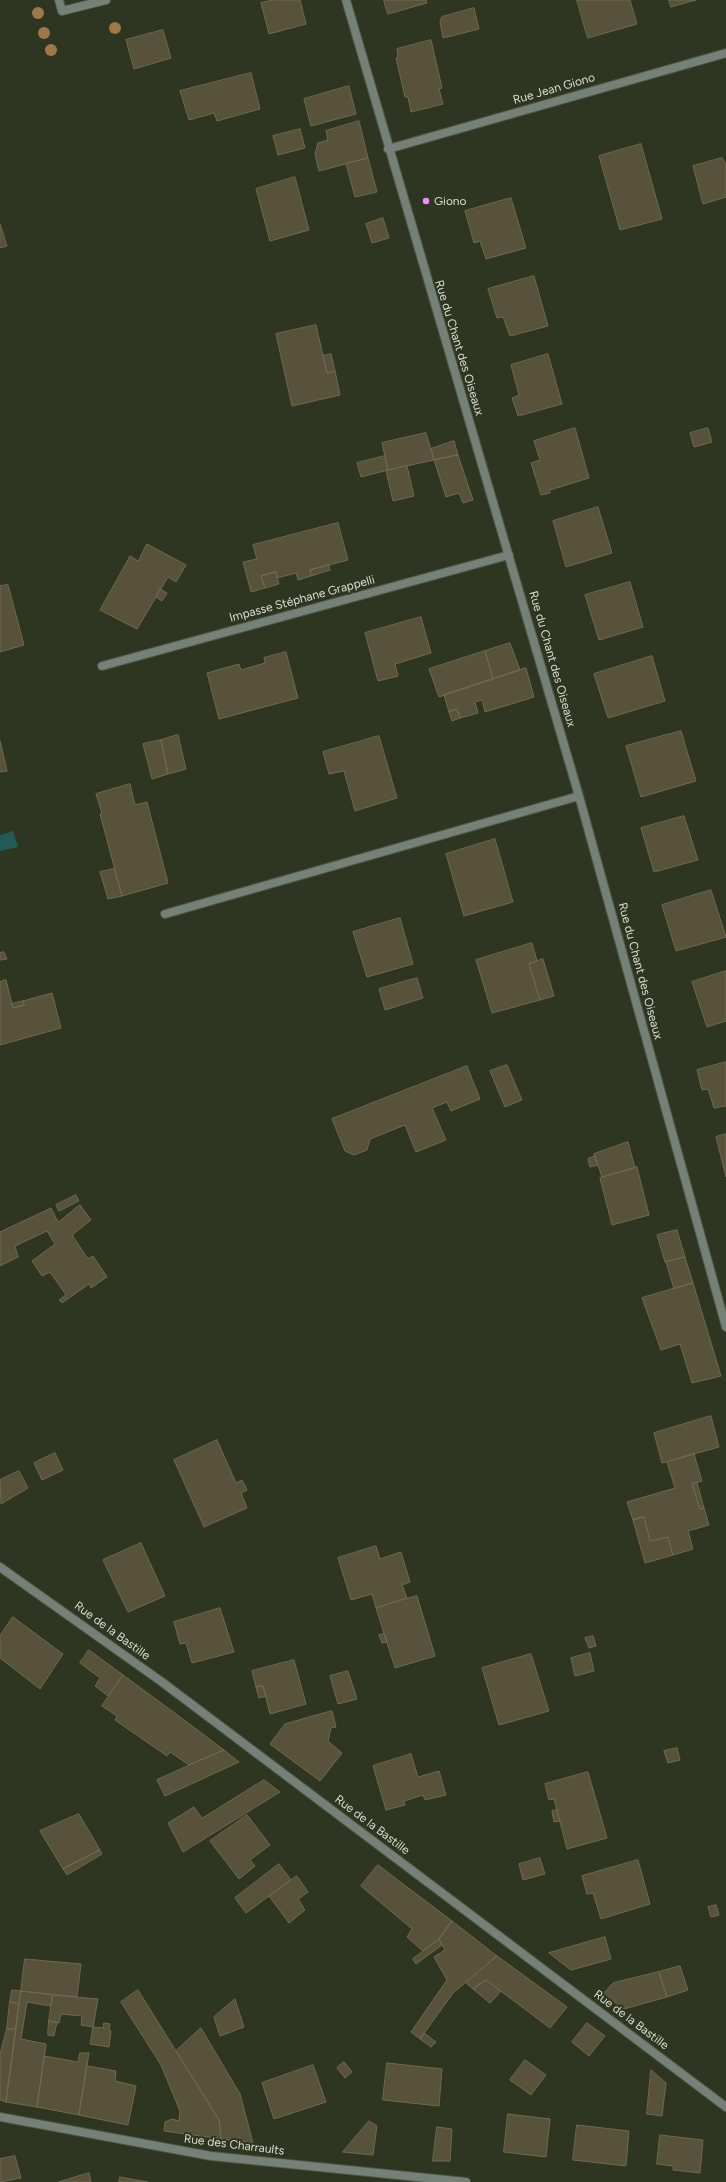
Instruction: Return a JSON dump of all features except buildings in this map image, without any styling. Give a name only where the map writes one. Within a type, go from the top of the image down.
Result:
[{"type":"street","points":[[59,0],[62,11],[106,0]]},
{"type":"street","name":"Rue du Chant des Oiseaux","points":[[346,0],[388,149],[579,796],[726,1327]]},
{"type":"street","name":"Rue Jean Giono","points":[[388,149],[726,53]]},
{"type":"street","name":"Impasse Stéphane Grappelli","points":[[102,666],[509,555]]},
{"type":"street","points":[[165,914],[579,796]]},
{"type":"street","name":"Rue de la Bastille","points":[[0,1567],[162,1682],[726,2107]]},
{"type":"street","name":"Rue des Charraults","points":[[0,2117],[210,2156],[466,2182]]},
{"type":"water","points":[[13,831],[18,847],[0,851],[0,835]]},
{"type":"place","name":"Giono","points":[[426,201]]}]
